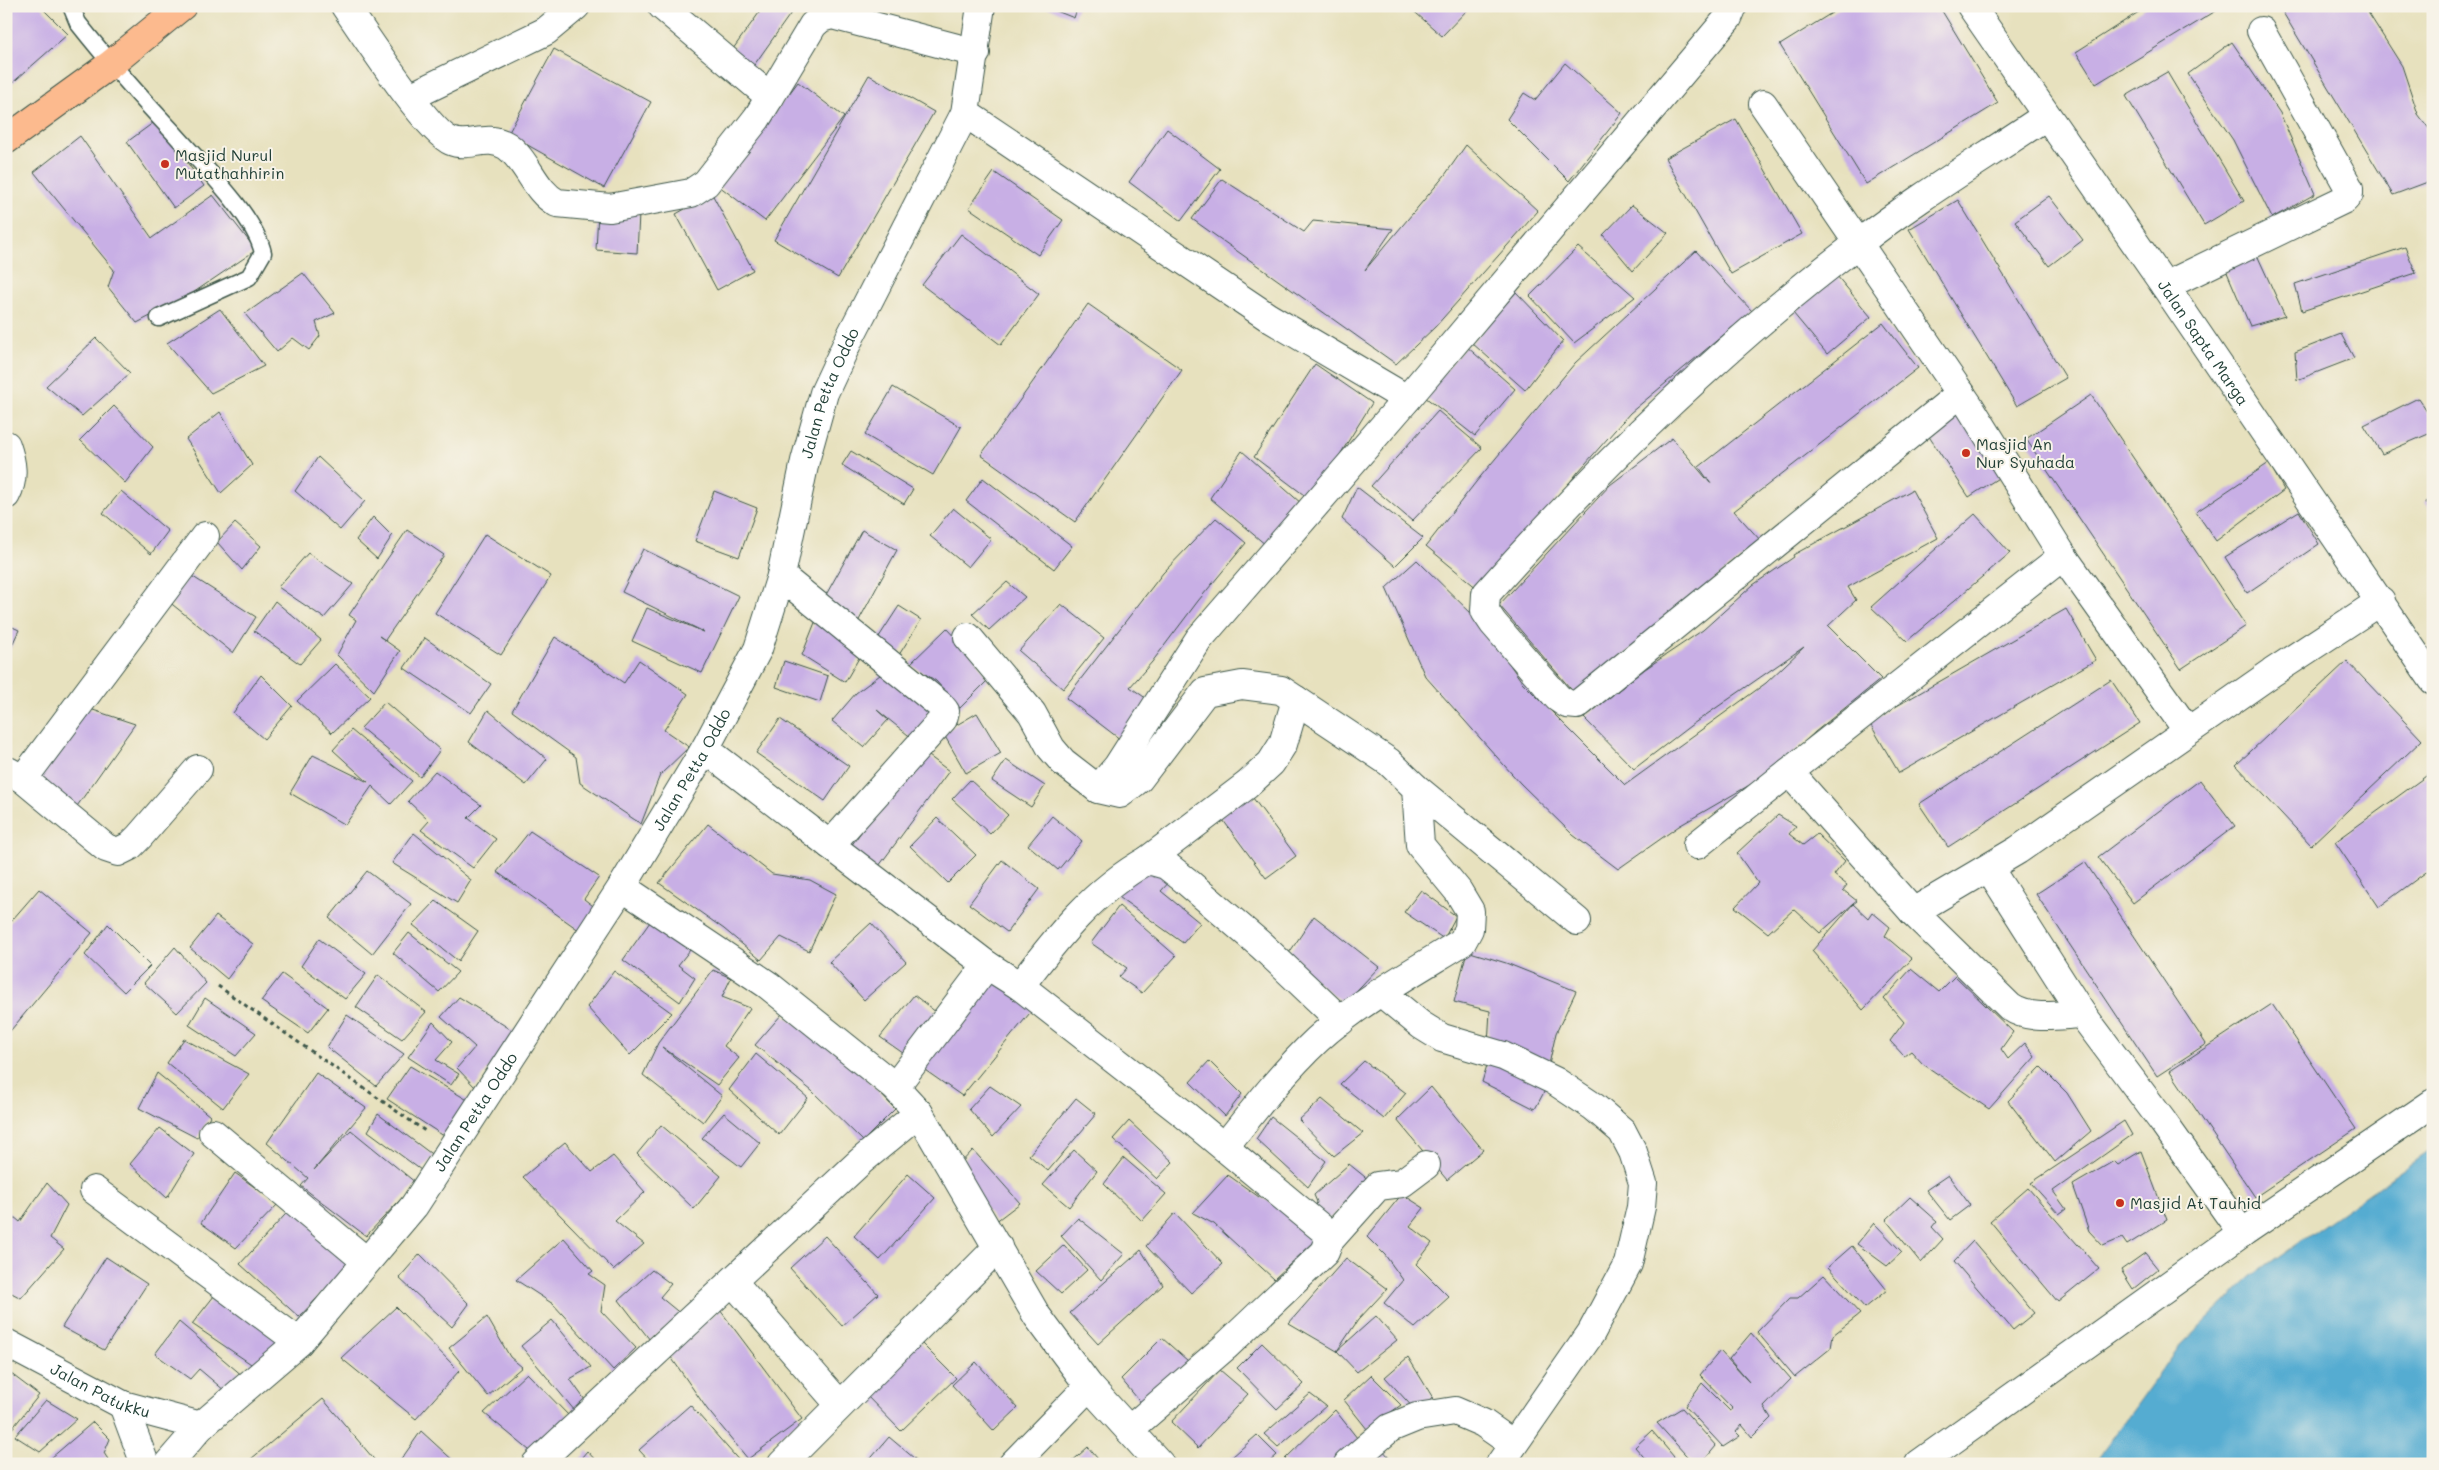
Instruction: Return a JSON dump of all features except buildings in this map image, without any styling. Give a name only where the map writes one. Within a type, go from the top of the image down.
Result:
[{"type":"highway","points":[[6,140],[111,64],[182,6]]},
{"type":"street","points":[[345,6],[410,97],[430,123],[448,140],[456,143],[493,140],[507,146],[540,189],[557,203],[610,208],[691,193],[706,183],[757,118],[813,25],[821,18],[832,15],[976,52]]},
{"type":"street","points":[[410,97],[546,31],[576,6]]},
{"type":"street","points":[[662,6],[770,97]]},
{"type":"street","name":"Jalan Petta Oddo","points":[[168,1464],[201,1426],[299,1342],[414,1206],[622,886],[705,749],[758,649],[781,576],[805,460],[824,393],[851,335],[965,113],[976,52],[981,6]]},
{"type":"street","points":[[1098,789],[1117,767],[1199,639],[1406,399],[1728,18],[1733,6]]},
{"type":"street","name":"Jalan Sapta Marga","points":[[1971,6],[2381,601],[2433,680]]},
{"type":"street","points":[[2165,286],[2344,199],[2349,194],[2349,188],[2261,30]]},
{"type":"street","points":[[1763,104],[1961,393],[2063,556],[2187,730]]},
{"type":"street","points":[[965,113],[1268,317],[1406,399]]},
{"type":"street","points":[[1961,393],[1577,705],[1567,704],[1558,698],[1493,624],[1485,611],[1486,594],[1559,512],[1624,446],[1735,344],[1859,242],[2046,116]]},
{"type":"street","points":[[6,445],[12,466],[12,484],[6,495]]},
{"type":"street","points":[[198,769],[140,837],[130,846],[118,852],[106,848],[14,774],[205,536]]},
{"type":"street","points":[[1697,845],[2063,556]]},
{"type":"street","points":[[781,576],[933,698],[945,711],[943,718],[830,845]]},
{"type":"street","points":[[1913,912],[1989,868],[2187,730],[2381,601]]},
{"type":"street","points":[[968,637],[1032,713],[1051,748],[1063,762],[1098,789],[1120,794],[1139,779],[1205,692],[1242,685],[1281,690],[1388,762],[1416,788],[1577,921]]},
{"type":"street","points":[[1020,986],[1084,908],[1110,884],[1148,860],[1248,785],[1271,763],[1283,744],[1296,700]]},
{"type":"street","points":[[705,749],[988,965],[1020,986],[1225,1146],[1325,1231],[1329,1241]]},
{"type":"street","points":[[1789,772],[1913,912],[2010,1007],[2019,1014],[2035,1016],[2082,1014]]},
{"type":"street","points":[[1225,1146],[1279,1079],[1317,1040],[1382,993],[1462,942],[1469,929],[1470,911],[1458,891],[1420,845],[1416,788]]},
{"type":"street","points":[[1148,860],[1166,865],[1185,880],[1262,946],[1341,1021]]},
{"type":"street","points":[[1989,868],[2082,1014],[2163,1122],[2242,1233]]},
{"type":"street","points":[[622,886],[768,985],[895,1087],[918,1113],[1037,1316],[1089,1386],[1160,1464]]},
{"type":"street","points":[[895,1087],[988,965]]},
{"type":"street","points":[[1348,1464],[1390,1428],[1417,1417],[1455,1411],[1482,1423],[1507,1454],[1591,1333],[1628,1264],[1641,1207],[1643,1183],[1633,1152],[1622,1132],[1594,1107],[1555,1081],[1503,1056],[1442,1038],[1421,1025],[1382,993]]},
{"type":"street","points":[[1920,1464],[2242,1233],[2433,1103]]},
{"type":"street","points":[[536,1464],[861,1161],[918,1113]]},
{"type":"street","points":[[212,1133],[366,1261]]},
{"type":"street","points":[[1129,1430],[1225,1347],[1324,1252],[1329,1241],[1378,1186],[1402,1183],[1426,1165]]},
{"type":"street","points":[[94,1190],[299,1342]]},
{"type":"street","points":[[782,1464],[998,1247]]},
{"type":"street","points":[[733,1282],[840,1405]]},
{"type":"street","name":"Jalan Patukku","points":[[6,1343],[123,1405],[201,1426]]},
{"type":"street","points":[[1013,1464],[1089,1386]]},
{"type":"street","points":[[123,1405],[145,1464]]},
{"type":"lane","points":[[71,6],[78,23],[111,64],[244,215],[261,241],[263,253],[249,277],[159,318]]},
{"type":"path","points":[[218,986],[452,1150]]},
{"type":"water","points":[[2433,1148],[2433,1464],[2094,1464],[2181,1344],[2251,1277]]},
{"type":"place","name":"Masjid Nurul Mutathahhirin","points":[[165,164]]},
{"type":"place","name":"Masjid An Nur Syuhada","points":[[1966,453]]},
{"type":"place","name":"Masjid At Tauhid","points":[[2120,1203]]}]
